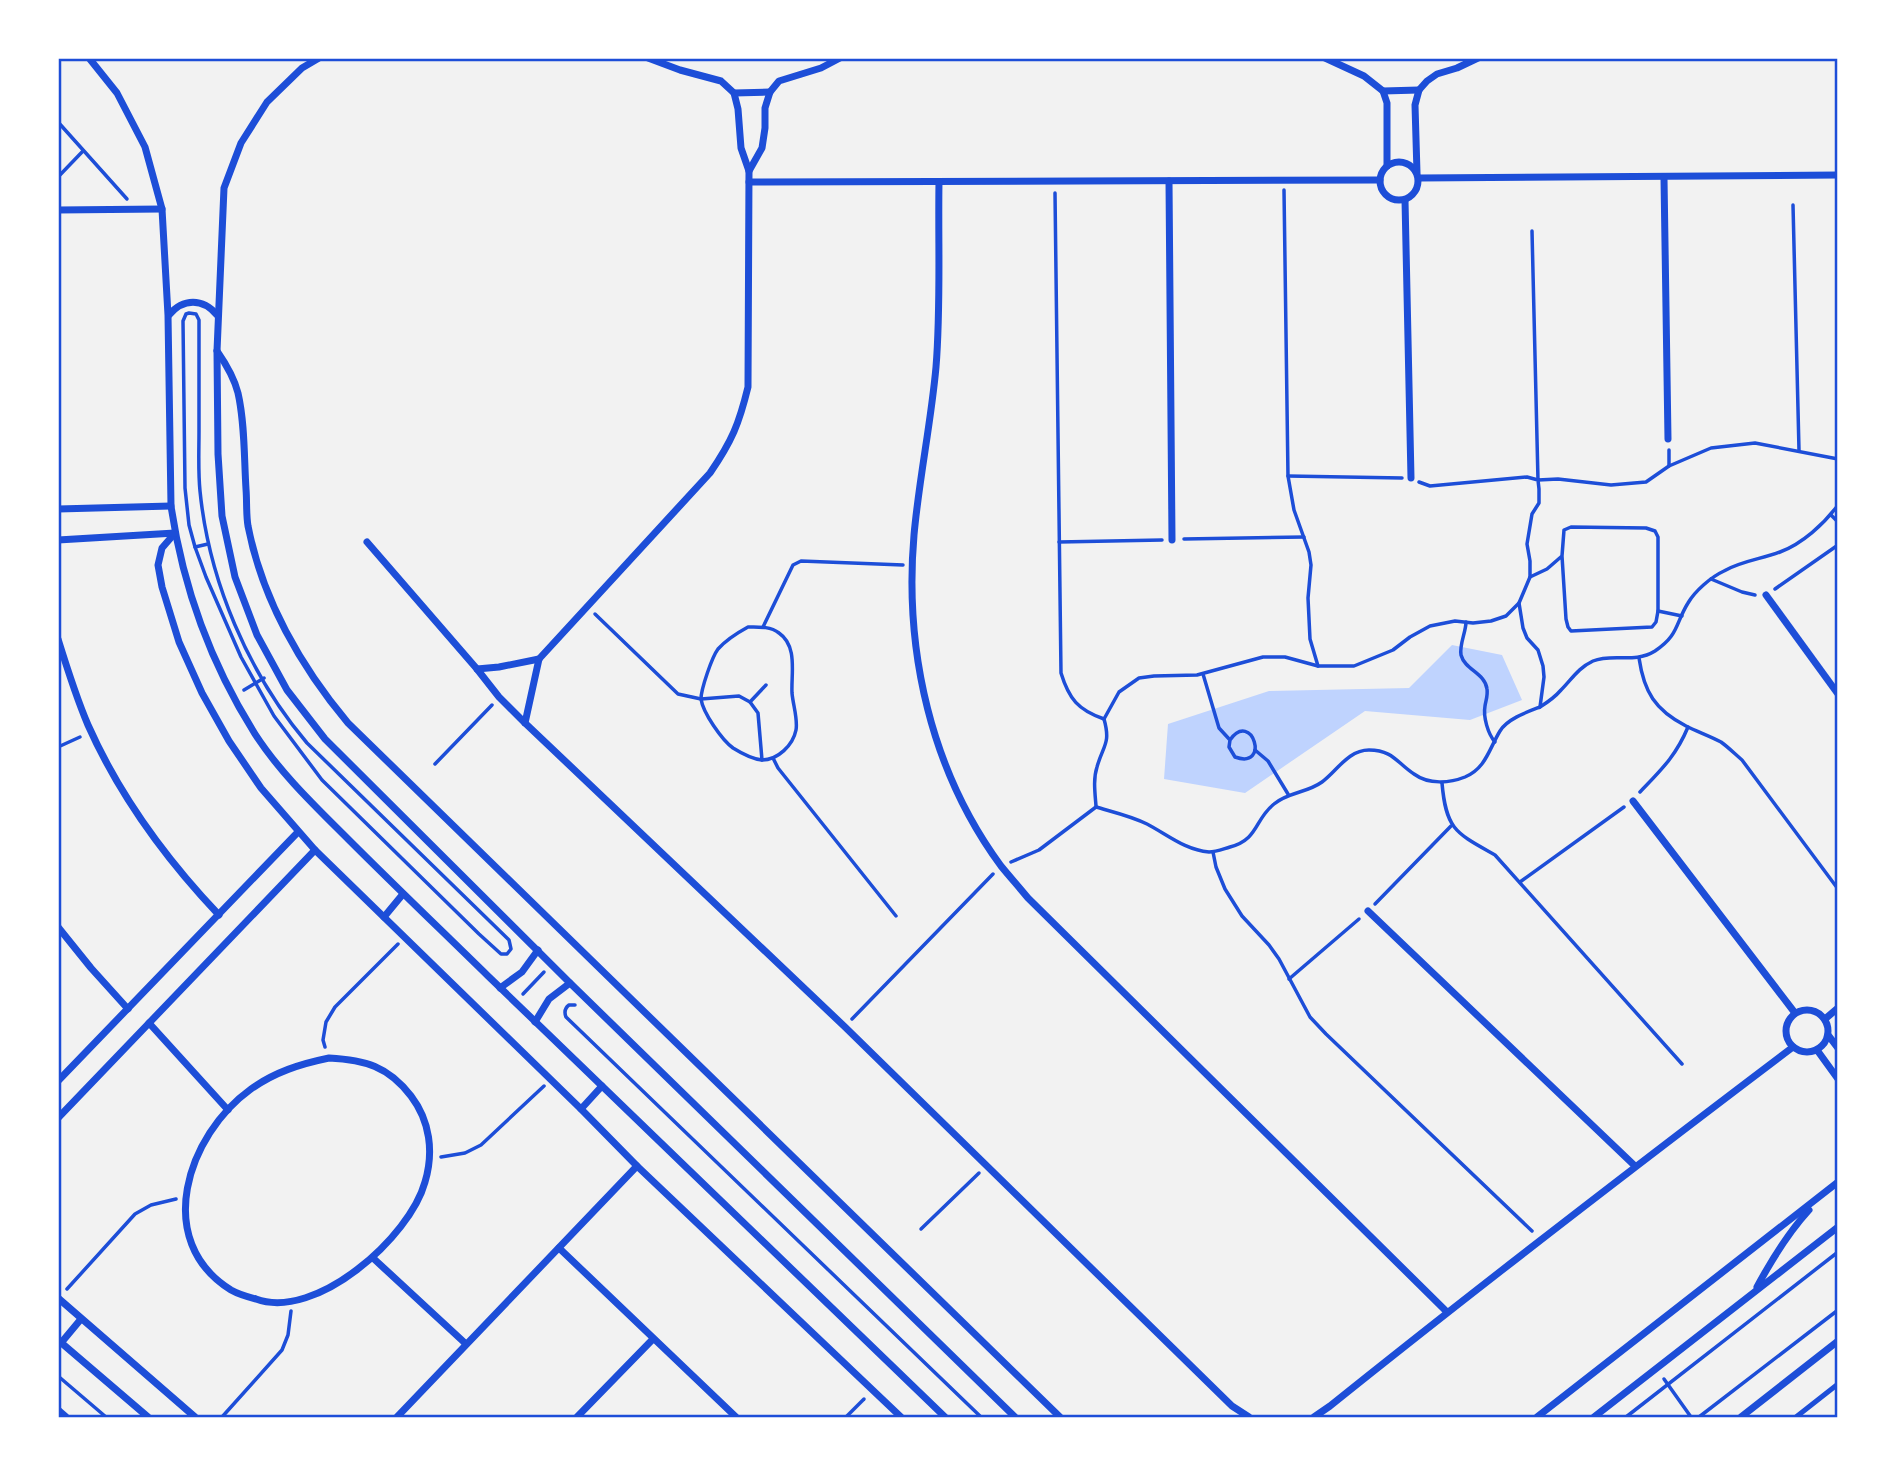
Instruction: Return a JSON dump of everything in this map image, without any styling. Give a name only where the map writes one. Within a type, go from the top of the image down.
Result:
[{"type":"street","points":[[89,58],[117,93],[145,147],[162,209],[168,315],[171,506],[175,533],[205,638],[233,697],[256,736],[289,780],[403,894],[944,1417]]},
{"type":"street","points":[[320,58],[302,68],[267,102],[241,143],[224,188],[217,351],[218,454],[222,516],[235,577],[257,635],[287,690],[325,739],[570,983],[1015,1417]]},
{"type":"street","points":[[525,723],[539,659],[710,473],[728,447],[741,418],[748,387],[749,171],[741,148],[734,93],[721,81],[648,58]]},
{"type":"street","points":[[749,171],[762,148],[765,108],[770,92],[779,81],[821,68],[840,58]]},
{"type":"street","points":[[1325,58],[1364,76],[1383,91],[1387,103],[1387,166]]},
{"type":"street","points":[[1418,175],[1404,162],[1387,166],[1380,180],[1384,194],[1397,201],[1405,200],[1417,189],[1418,175],[1415,105],[1419,90],[1437,74],[1478,58]]},
{"type":"street","points":[[1383,91],[1419,90]]},
{"type":"street","points":[[734,93],[770,92]]},
{"type":"street","points":[[1418,175],[1664,178],[1838,175]]},
{"type":"street","points":[[1664,178],[1668,439]]},
{"type":"street","points":[[1169,180],[1172,540]]},
{"type":"street","points":[[749,182],[1380,180]]},
{"type":"street","points":[[939,182],[936,366],[918,502],[912,566],[912,606],[921,685],[944,761],[960,797],[1001,866],[1028,898],[1447,1312]]},
{"type":"street","points":[[1405,200],[1411,478]]},
{"type":"street","points":[[58,210],[162,209]]},
{"type":"street","points":[[168,315],[183,303],[193,301],[203,303],[218,316]]},
{"type":"street","points":[[217,351],[230,370],[238,393],[248,524],[261,576],[289,639],[321,691],[348,723],[1060,1417]]},
{"type":"street","points":[[58,509],[171,506]]},
{"type":"street","points":[[58,540],[175,533]]},
{"type":"street","points":[[175,533],[162,548],[158,565],[179,642],[202,693],[229,741],[261,788],[315,850],[637,1166],[901,1417]]},
{"type":"street","points":[[367,542],[499,697],[525,723],[845,1027],[1232,1406],[1249,1417]]},
{"type":"street","points":[[1766,595],[1838,694]]},
{"type":"street","points":[[58,639],[91,731],[121,788],[159,847],[219,915]]},
{"type":"street","points":[[477,668],[539,659]]},
{"type":"street","points":[[1633,801],[1795,1013]]},
{"type":"street","points":[[58,1081],[298,832]]},
{"type":"street","points":[[58,1118],[315,850]]},
{"type":"street","points":[[384,917],[403,894]]},
{"type":"street","points":[[1368,911],[1635,1166]]},
{"type":"street","points":[[58,927],[128,1009]]},
{"type":"street","points":[[500,988],[522,972],[538,950]]},
{"type":"street","points":[[535,1022],[550,999],[570,983]]},
{"type":"street","points":[[1825,1019],[1838,1008]]},
{"type":"street","points":[[1814,1011],[1825,1019],[1828,1035],[1817,1050],[1804,1052],[1793,1047],[1788,1041],[1786,1033],[1790,1018],[1795,1013],[1814,1011]]},
{"type":"street","points":[[149,1023],[228,1110]]},
{"type":"street","points":[[1828,1035],[1838,1048]]},
{"type":"street","points":[[1314,1417],[1635,1166],[1793,1047]]},
{"type":"street","points":[[1817,1050],[1838,1079]]},
{"type":"street","points":[[329,1058],[356,1059],[381,1069],[402,1085],[419,1106],[428,1131],[430,1158],[425,1184],[394,1236],[373,1258],[321,1292],[291,1303],[261,1301],[232,1290],[209,1271],[192,1245],[185,1216],[187,1185],[196,1158],[210,1133],[228,1110],[249,1090],[274,1075],[301,1064],[329,1058]]},
{"type":"street","points":[[581,1109],[602,1086]]},
{"type":"street","points":[[397,1417],[637,1166]]},
{"type":"street","points":[[1537,1417],[1838,1182]]},
{"type":"street","points":[[1755,1290],[1773,1256],[1821,1196]]},
{"type":"street","points":[[1594,1417],[1838,1227]]},
{"type":"street","points":[[559,1248],[736,1417]]},
{"type":"street","points":[[373,1258],[466,1344]]},
{"type":"street","points":[[58,1299],[195,1417]]},
{"type":"street","points":[[81,1319],[59,1341],[148,1417]]},
{"type":"street","points":[[577,1417],[653,1339]]},
{"type":"street","points":[[1741,1417],[1838,1342]]},
{"type":"street","points":[[58,1410],[66,1417]]},
{"type":"lane","points":[[1796,1417],[1838,1384]]},
{"type":"path","points":[[58,122],[136,209]]},
{"type":"path","points":[[58,177],[83,151]]},
{"type":"path","points":[[1284,180],[1288,476],[1294,510],[1309,552],[1310,639],[1318,666]]},
{"type":"path","points":[[1055,181],[1061,673],[1066,689],[1075,703],[1088,713],[1104,719]]},
{"type":"path","points":[[1793,205],[1799,450]]},
{"type":"path","points":[[1096,807],[1096,769],[1107,744],[1104,719],[1119,692],[1139,678],[1203,674],[1263,657],[1285,657],[1318,666],[1354,666],[1393,650],[1409,637],[1430,626],[1455,621],[1492,621],[1506,616],[1519,603],[1530,578],[1527,544],[1532,514],[1539,503],[1532,232]]},
{"type":"path","points":[[1288,476],[1411,478],[1430,486],[1527,477],[1611,485],[1646,482],[1670,466],[1711,448],[1755,443],[1838,459]]},
{"type":"path","points":[[1096,807],[1144,823],[1194,850],[1213,852],[1243,844],[1273,805],[1288,794],[1302,792],[1320,783],[1347,757],[1367,750],[1392,754],[1416,776],[1442,783],[1467,776],[1483,764],[1501,729],[1521,715],[1540,707],[1562,689],[1573,674],[1590,662],[1639,658],[1654,652],[1676,632],[1689,601],[1712,579],[1724,570],[1782,552],[1808,535],[1838,505]]},
{"type":"path","points":[[1831,514],[1838,522]]},
{"type":"path","points":[[1571,527],[1646,528],[1655,531],[1658,537],[1656,622],[1652,627],[1571,631],[1566,619],[1562,556],[1564,530],[1571,527]]},
{"type":"path","points":[[195,548],[208,544]]},
{"type":"path","points":[[1712,579],[1742,592],[1766,595],[1838,545]]},
{"type":"path","points":[[1530,578],[1547,569],[1562,556]]},
{"type":"path","points":[[763,627],[793,565],[801,561],[912,566]]},
{"type":"path","points":[[1519,603],[1523,628],[1527,638],[1538,650],[1543,666],[1540,707]]},
{"type":"path","points":[[588,607],[678,694],[701,699],[739,696],[750,702],[758,713],[762,760]]},
{"type":"path","points":[[1658,611],[1682,616]]},
{"type":"path","points":[[1466,622],[1462,658],[1488,687],[1484,709],[1491,737],[1496,742]]},
{"type":"path","points":[[748,627],[763,627],[779,633],[787,642],[792,655],[792,696],[796,730],[788,748],[773,758],[762,760],[742,754],[726,743],[716,731],[701,699],[711,660],[719,649],[732,636],[748,627]]},
{"type":"path","points":[[1639,658],[1642,679],[1656,705],[1688,727],[1722,743],[1742,760],[1838,889]]},
{"type":"path","points":[[233,697],[276,670]]},
{"type":"path","points":[[1203,674],[1219,728],[1230,740],[1231,752],[1241,759],[1252,755],[1255,750],[1254,739],[1250,734],[1238,732],[1230,740]]},
{"type":"path","points":[[750,702],[766,685]]},
{"type":"path","points":[[435,764],[499,697]]},
{"type":"path","points":[[1520,883],[1633,801],[1672,759],[1688,727]]},
{"type":"path","points":[[58,747],[91,731]]},
{"type":"path","points":[[1255,750],[1268,761],[1288,794]]},
{"type":"path","points":[[773,758],[778,768],[896,916]]},
{"type":"path","points":[[1442,783],[1444,804],[1451,826],[1468,840],[1495,855],[1682,1064]]},
{"type":"path","points":[[845,1027],[1001,866],[1039,850],[1096,807]]},
{"type":"path","points":[[1289,979],[1368,911],[1451,826]]},
{"type":"path","points":[[1213,852],[1225,889],[1242,916],[1269,945],[1310,1017],[1541,1239]]},
{"type":"path","points":[[329,1058],[323,1040],[330,1014],[405,938]]},
{"type":"path","points":[[576,1005],[567,1007],[566,1017],[981,1417]]},
{"type":"path","points":[[430,1158],[465,1153],[481,1145],[550,1079]]},
{"type":"path","points":[[921,1229],[986,1166]]},
{"type":"path","points":[[58,1299],[135,1214],[150,1205],[186,1199]]},
{"type":"path","points":[[1626,1417],[1838,1252]]},
{"type":"path","points":[[222,1417],[282,1350],[288,1335],[291,1303]]},
{"type":"path","points":[[1699,1417],[1838,1310]]},
{"type":"path","points":[[58,1376],[106,1417]]},
{"type":"path","points":[[846,1417],[872,1390]]},
{"type":"water","points":[[1452,645],[1502,655],[1522,700],[1470,720],[1365,711],[1245,793],[1164,779],[1168,724],[1269,691],[1409,688]]}]
